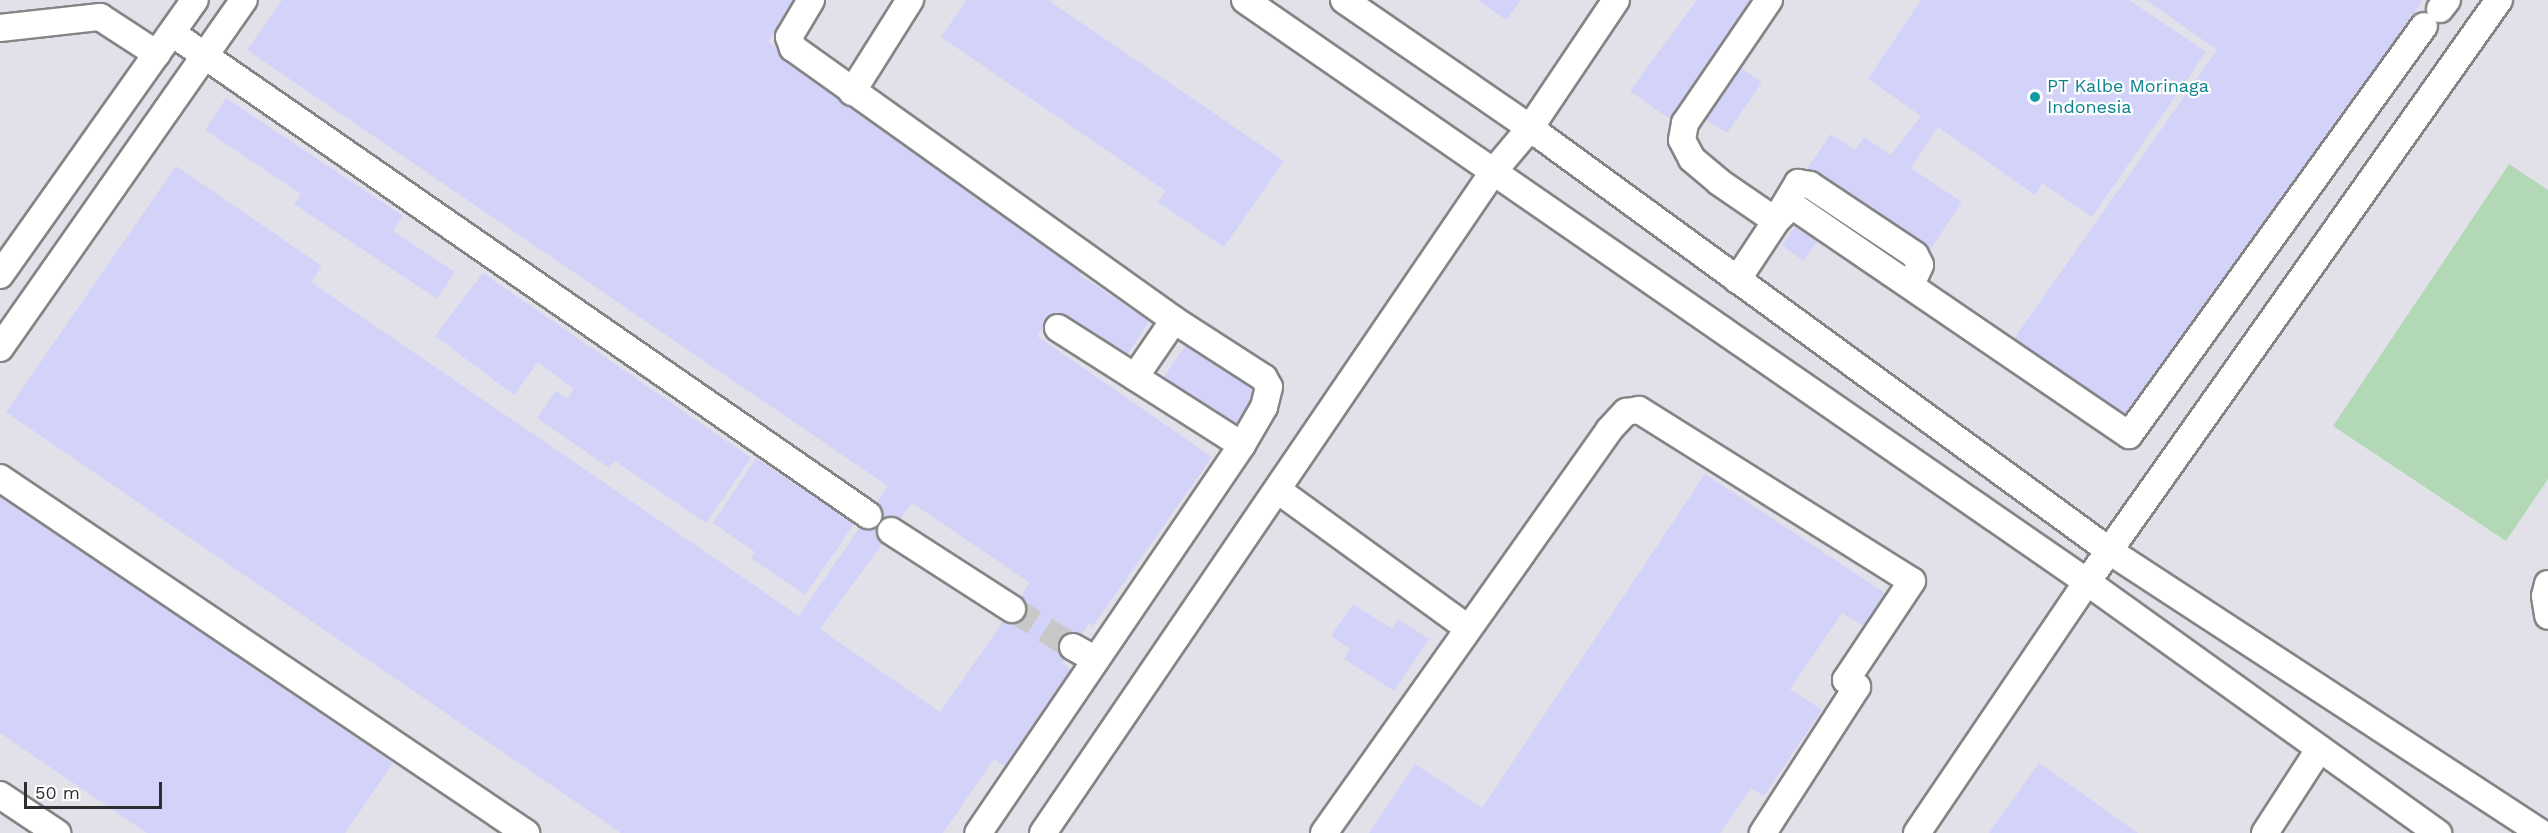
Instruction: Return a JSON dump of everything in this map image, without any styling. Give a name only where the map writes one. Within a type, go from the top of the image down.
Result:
[{"type":"street","points":[[0,275],[195,0]]},
{"type":"street","points":[[0,348],[203,54],[244,0]]},
{"type":"street","points":[[811,0],[789,37],[793,48],[1174,320],[1264,378],[1269,387],[1264,407],[1242,445],[978,833]]},
{"type":"street","points":[[852,92],[910,0]]},
{"type":"street","points":[[1245,0],[2086,582],[2318,750],[2438,833]]},
{"type":"street","points":[[1344,0],[1530,128],[2110,552],[2541,833]]},
{"type":"street","points":[[1043,833],[1279,491],[1493,172],[1530,128],[1616,0]]},
{"type":"street","points":[[1769,0],[1685,123],[1682,140],[1692,159],[1719,182],[1776,221]]},
{"type":"street","points":[[1917,833],[2086,582],[2110,552],[2499,0]]},
{"type":"street","points":[[0,28],[105,9],[157,54]]},
{"type":"street","points":[[1737,280],[1798,183],[1810,185],[1916,255],[1920,265],[1912,283],[2129,435],[2437,12]]},
{"type":"street","points":[[172,33],[868,515]]},
{"type":"street","points":[[1135,377],[1174,320]]},
{"type":"street","points":[[1058,328],[1242,445]]},
{"type":"street","points":[[1324,833],[1466,627],[1618,418],[1639,410],[1911,581],[1846,680],[1857,687],[1763,833]]},
{"type":"street","points":[[0,478],[526,833]]},
{"type":"street","points":[[1279,491],[1466,627]]},
{"type":"street","points":[[891,531],[1012,609]]},
{"type":"street","points":[[2548,584],[2545,596],[2548,616]]},
{"type":"street","points":[[1073,647],[1096,660]]},
{"type":"street","points":[[2265,833],[2318,750]]},
{"type":"street","points":[[0,795],[57,833]]},
{"type":"shaded area","points":[[0,0],[2548,0],[2548,833],[0,833]]},
{"type":"green space","points":[[2509,164],[2548,190],[2548,479],[2506,541],[2333,426]]},
{"type":"building","points":[[282,0],[797,0],[768,42],[1089,262],[1080,275],[1149,321],[1124,360],[1053,313],[1037,336],[1212,457],[1093,626],[1089,623],[1062,663],[1072,670],[1005,767],[994,759],[943,833],[621,833],[6,412],[176,166],[322,266],[311,282],[799,616],[888,486],[247,50]],"holes":[[[912,503],[1030,583],[940,712],[820,629]]]},
{"type":"building","points":[[967,0],[1048,0],[1284,161],[1224,247],[1158,202],[1166,191],[941,37]]},
{"type":"building","points":[[1478,0],[1521,0],[1506,20]]},
{"type":"building","points":[[1697,0],[1759,0],[1671,120],[1630,91]]},
{"type":"building","name":"PT Kalbe Morinaga Indonesia","points":[[1921,0],[2129,0],[2206,52],[2092,217],[2042,183],[2035,195],[1938,127],[1911,168],[1962,202],[1930,250],[1807,169],[1831,134],[1855,150],[1864,137],[1891,155],[1921,116],[1868,79]]},
{"type":"building","points":[[2146,0],[2423,0],[2128,423],[2011,343],[2217,50]]},
{"type":"building","points":[[1736,65],[1762,82],[1727,133],[1698,115]]},
{"type":"building","points":[[226,98],[403,216],[393,231],[455,272],[437,299],[294,204],[301,194],[205,130]]},
{"type":"building","points":[[1797,224],[1819,239],[1803,261],[1782,245]]},
{"type":"building","points":[[483,273],[751,458],[706,523],[615,461],[609,468],[537,418],[556,391],[567,399],[574,389],[538,362],[514,395],[435,336]]},
{"type":"building","points":[[1186,345],[1257,392],[1234,426],[1163,378]]},
{"type":"building","points":[[756,458],[854,524],[805,595],[751,558],[755,552],[713,523]]},
{"type":"building","points":[[1705,474],[1885,593],[1863,626],[1842,613],[1790,689],[1822,710],[1764,796],[1751,788],[1720,833],[1369,833],[1415,764],[1482,808]]},
{"type":"building","points":[[0,494],[393,763],[345,833],[147,833],[0,733]]},
{"type":"building","points":[[1353,604],[1392,629],[1398,619],[1429,639],[1394,691],[1344,659],[1350,649],[1331,636]]},
{"type":"building","points":[[2039,763],[2138,833],[1989,833]]},
{"type":"tunnel","points":[[1012,609],[1073,647]]},
{"type":"place","name":"PT Kalbe Morinaga Indonesia","points":[[2035,97]]}]
